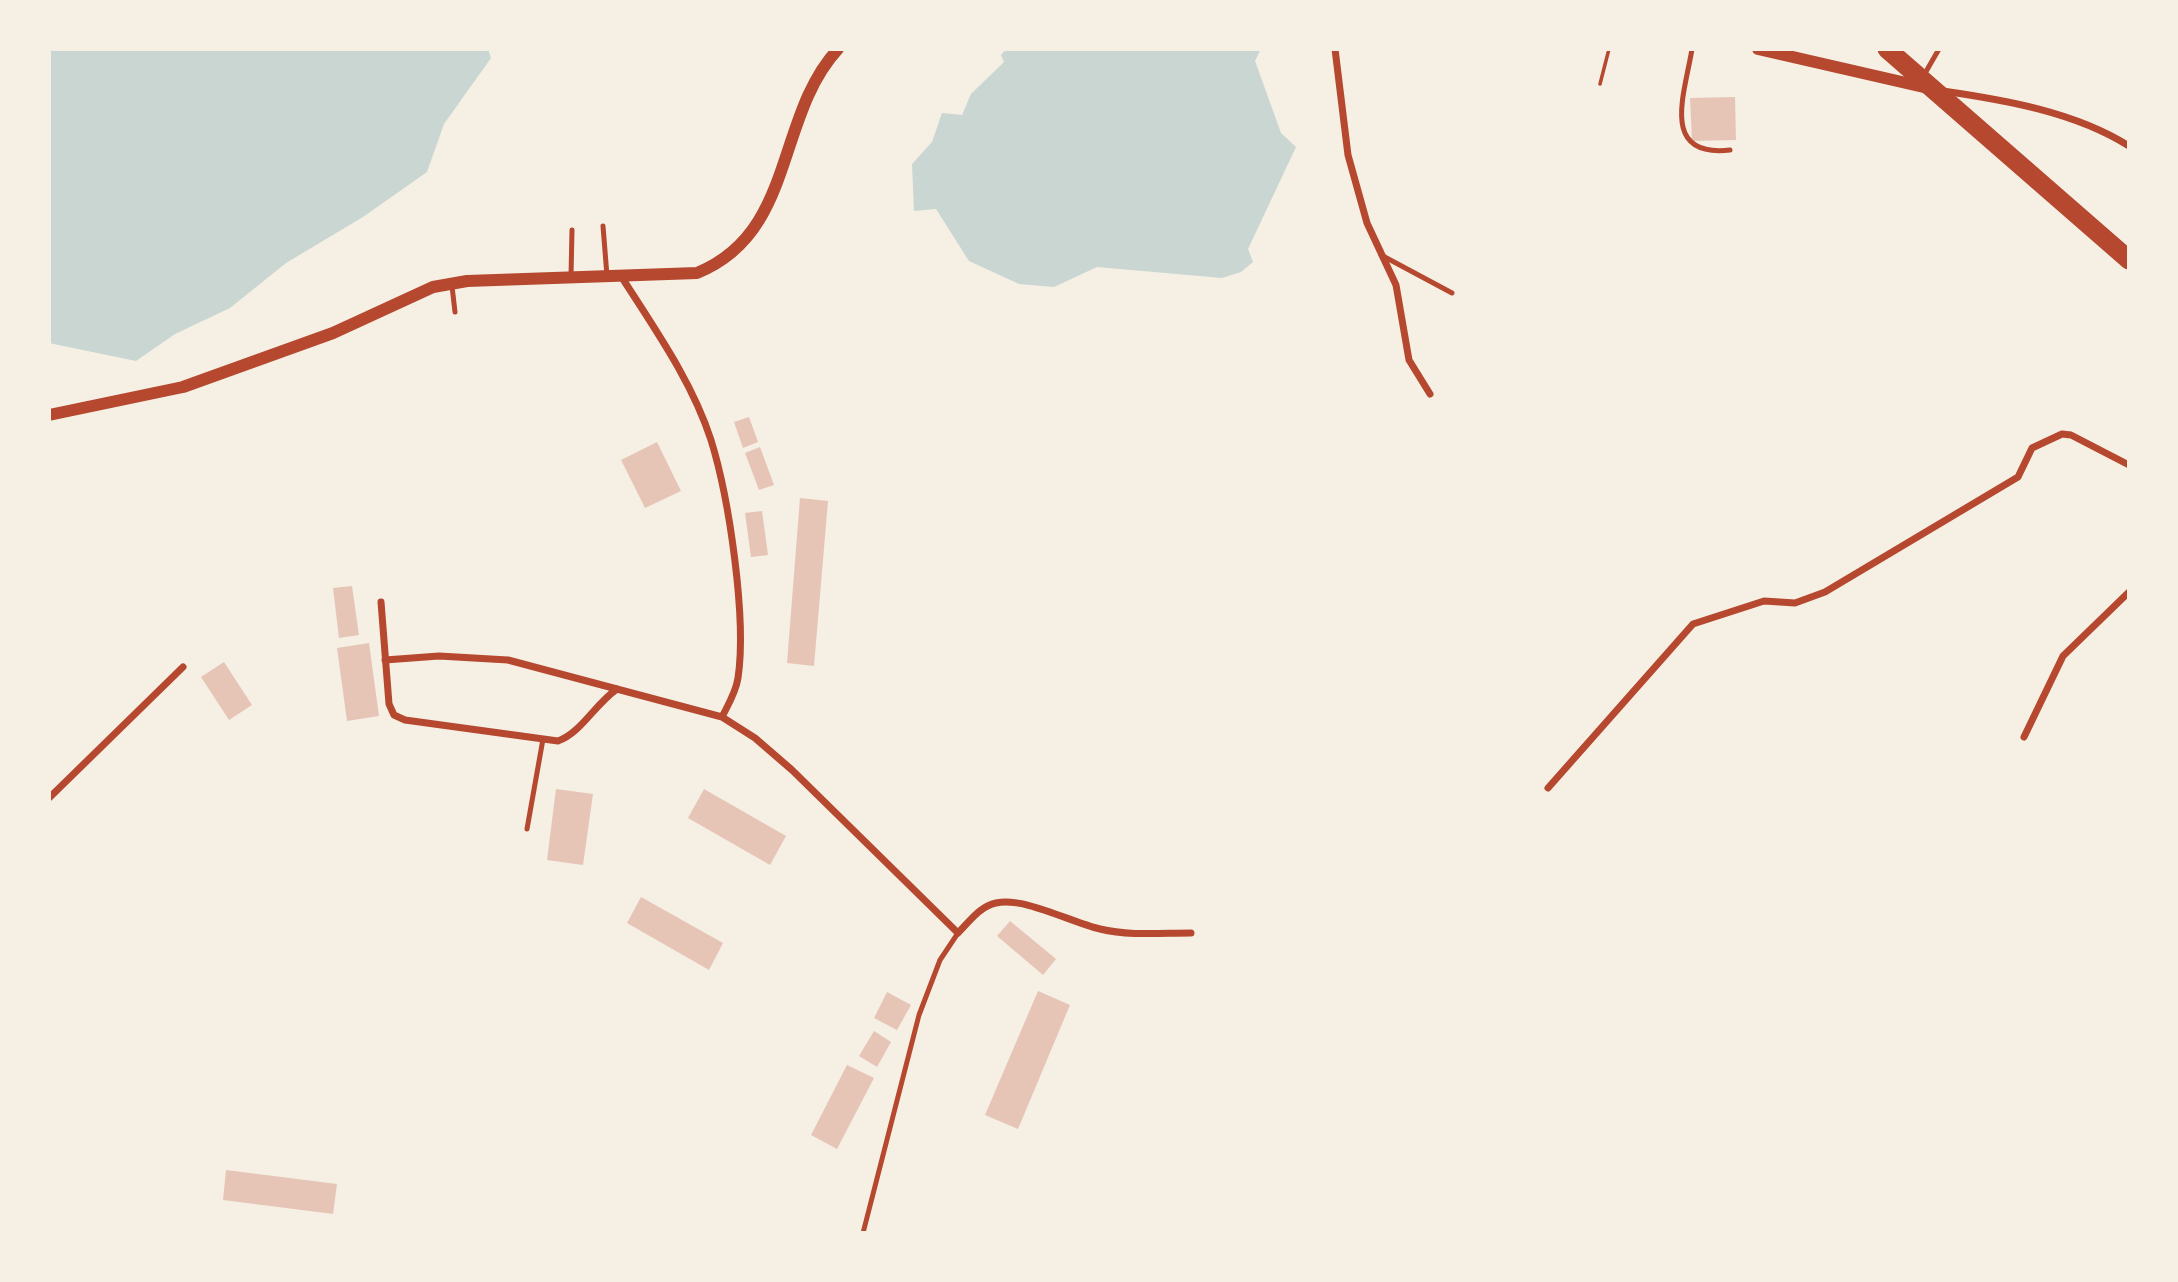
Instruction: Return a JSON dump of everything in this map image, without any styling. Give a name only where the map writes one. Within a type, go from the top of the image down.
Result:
[{"type":"highway","points":[[1887,49],[2129,260]]},
{"type":"street","points":[[49,415],[183,387],[333,332],[433,287],[452,283],[571,276],[697,273],[736,251],[766,212],[814,80],[838,49]]},
{"type":"street","points":[[1335,49],[1348,155],[1367,223],[1401,304],[1404,346],[1430,394]]},
{"type":"street","points":[[1758,49],[2003,101],[2080,122],[2107,132],[2129,146]]},
{"type":"street","points":[[621,276],[692,396],[711,440],[731,531],[739,614],[738,677],[722,717]]},
{"type":"street","points":[[1548,788],[1693,624],[1764,601],[1795,603],[1825,592],[2018,477],[2032,448],[2062,434],[2071,435],[2129,465]]},
{"type":"street","points":[[2024,737],[2063,656],[2129,592]]},
{"type":"street","points":[[381,602],[389,704],[394,715],[405,720],[558,741],[571,736],[599,702],[617,689]]},
{"type":"street","points":[[385,660],[439,656],[508,660],[722,717],[755,738],[792,770],[958,933],[980,910],[993,903],[1012,902],[1101,929],[1134,934],[1191,933]]},
{"type":"street","points":[[49,799],[183,667]]},
{"type":"lane","points":[[1692,49],[1682,111],[1683,131],[1689,144],[1700,150],[1730,149]]},
{"type":"lane","points":[[1929,84],[1939,49]]},
{"type":"lane","points":[[603,226],[607,276]]},
{"type":"lane","points":[[571,276],[572,230]]},
{"type":"lane","points":[[1381,255],[1452,292]]},
{"type":"lane","points":[[452,283],[455,312]]},
{"type":"lane","points":[[527,829],[543,739]]},
{"type":"lane","points":[[863,1233],[919,1015],[940,960],[958,933]]},
{"type":"path","points":[[1600,84],[1609,49]]},
{"type":"shaded area","points":[[49,49],[488,49],[491,58],[444,124],[427,172],[363,217],[286,263],[230,308],[175,334],[136,361],[49,343]]},
{"type":"shaded area","points":[[1006,49],[1261,49],[1255,61],[1281,133],[1296,147],[1248,249],[1253,262],[1241,272],[1222,278],[1097,267],[1054,287],[1019,284],[969,261],[936,209],[914,211],[912,164],[932,142],[942,113],[962,115],[971,94],[1004,62],[1001,55]]},
{"type":"building","points":[[1735,97],[1736,140],[1692,141],[1690,98]]},
{"type":"building","points":[[749,417],[758,442],[743,448],[734,422]]},
{"type":"building","points":[[657,442],[681,491],[645,508],[621,460]]},
{"type":"building","points":[[760,447],[774,485],[759,490],[745,453]]},
{"type":"building","points":[[800,498],[828,501],[814,666],[787,663]]},
{"type":"building","points":[[762,511],[768,555],[751,557],[745,513]]},
{"type":"building","points":[[352,586],[359,635],[339,638],[333,588]]},
{"type":"building","points":[[369,643],[379,716],[347,721],[337,648]]},
{"type":"building","points":[[224,662],[252,705],[229,720],[201,677]]},
{"type":"building","points":[[556,789],[593,794],[583,865],[547,860]]},
{"type":"building","points":[[704,789],[786,836],[770,865],[688,818]]},
{"type":"building","points":[[641,897],[723,943],[709,970],[627,923]]},
{"type":"building","points":[[1010,921],[1056,959],[1043,975],[997,936]]},
{"type":"building","points":[[1038,991],[1070,1005],[1018,1129],[985,1115]]},
{"type":"building","points":[[887,992],[911,1005],[897,1030],[874,1018]]},
{"type":"building","points":[[874,1031],[891,1042],[877,1067],[859,1056]]},
{"type":"building","points":[[847,1065],[874,1078],[837,1149],[811,1135]]},
{"type":"building","points":[[226,1170],[337,1184],[333,1214],[223,1200]]}]
